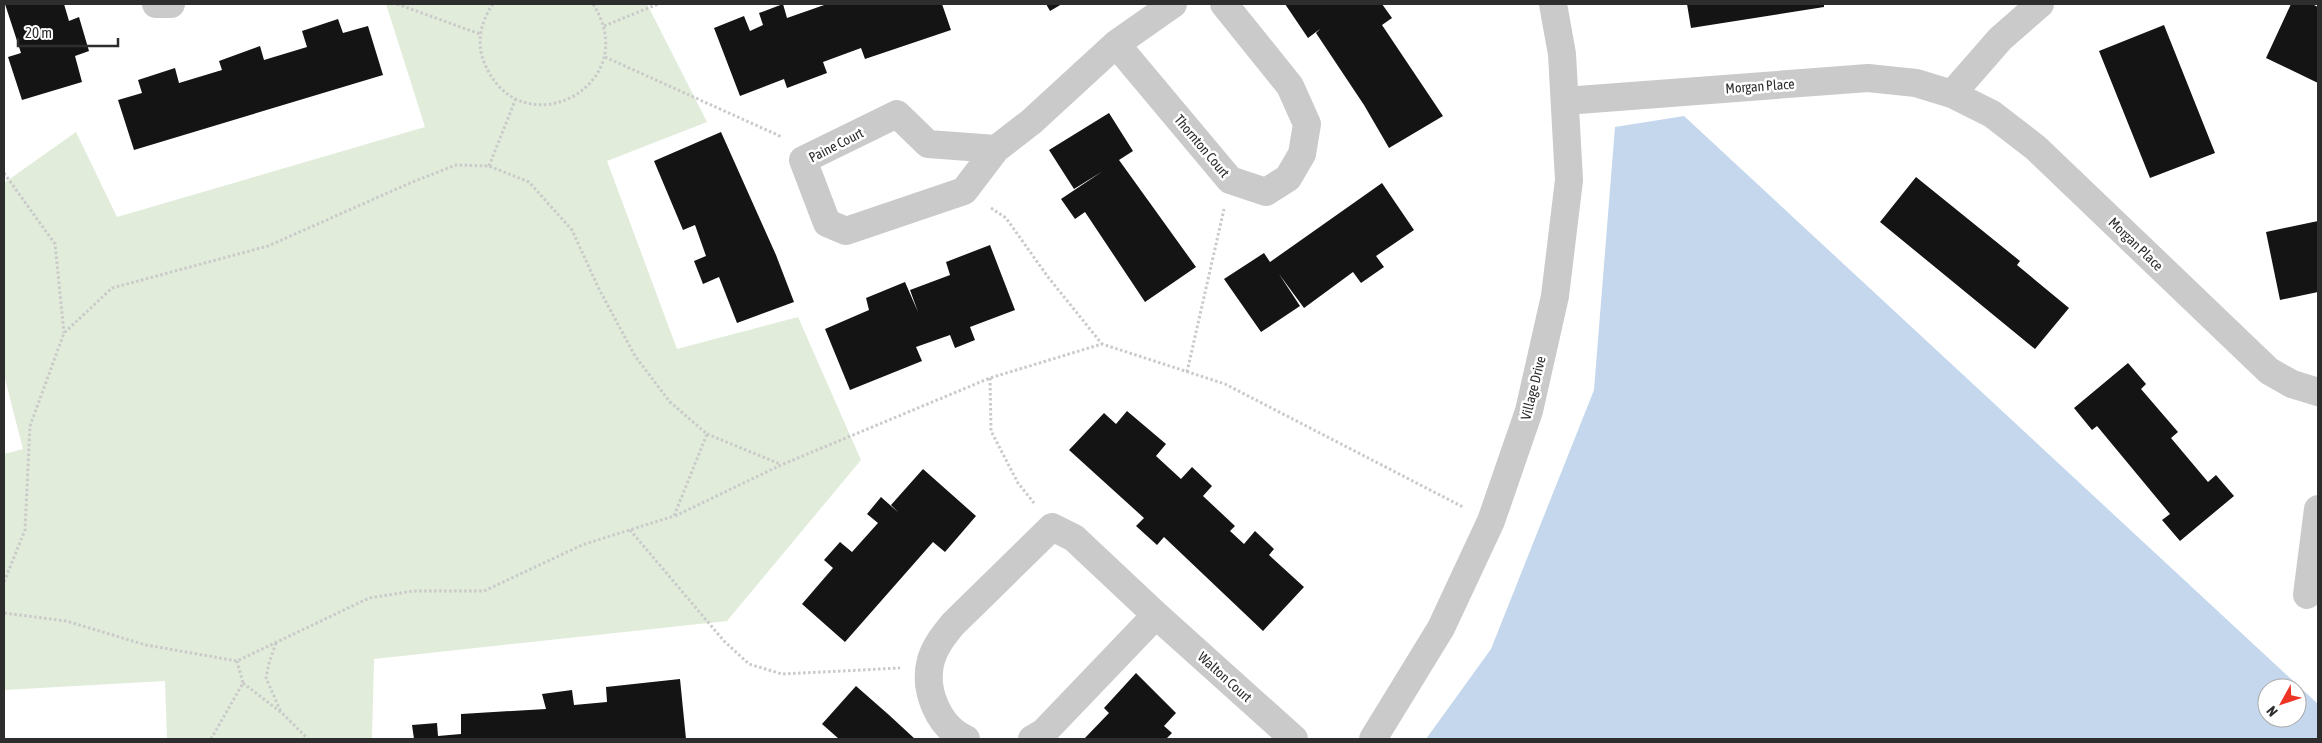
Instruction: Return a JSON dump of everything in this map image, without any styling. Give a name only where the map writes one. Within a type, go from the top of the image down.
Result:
[{"type":"street","points":[[156,4],[171,4]]},
{"type":"street","name":"Thornton Court","points":[[1116,44],[1230,180],[1266,192],[1288,178],[1302,154],[1307,124],[1290,86],[1224,4]]},
{"type":"street","name":"Village Drive","points":[[1373,739],[1442,628],[1491,521],[1529,411],[1555,296],[1569,180],[1562,54],[1553,4]]},
{"type":"street","points":[[1952,94],[2000,39],[2040,4]]},
{"type":"street","points":[[964,191],[996,149],[1031,122],[1116,44],[1164,6]]},
{"type":"street","name":"Morgan Place","points":[[1565,101],[1868,78],[1916,83],[1952,94],[1992,114],[2036,148],[2269,371],[2292,384],[2318,392]]},
{"type":"street","name":"Paine Court","points":[[964,191],[846,230],[827,223],[804,160],[896,114],[928,144],[996,149]]},
{"type":"street","points":[[2307,595],[2318,509]]},
{"type":"street","points":[[966,739],[944,722],[933,703],[929,682],[931,660],[940,640],[954,624],[1052,527]]},
{"type":"street","name":"Walton Court","points":[[1052,527],[1074,538],[1156,616],[1294,739]]},
{"type":"street","points":[[1032,739],[1044,732],[1156,616]]},
{"type":"path","points":[[397,4],[480,34]]},
{"type":"path","points":[[493,4],[486,14],[480,34],[481,55],[489,74],[503,91],[516,98],[542,106],[563,102],[582,92],[596,77],[605,57],[607,36],[602,16],[594,4]]},
{"type":"path","points":[[604,26],[658,4]]},
{"type":"path","points":[[605,57],[779,134],[804,160]]},
{"type":"path","points":[[489,166],[516,98]]},
{"type":"path","points":[[64,333],[112,288],[268,246],[410,182],[456,165],[489,166],[529,182],[572,230],[598,287],[635,356],[670,402],[707,434],[781,465]]},
{"type":"path","points":[[4,173],[55,244],[64,333],[30,426],[25,530],[4,582]]},
{"type":"path","points":[[1187,372],[1230,180]]},
{"type":"path","points":[[964,191],[1006,218],[1048,277],[1102,344],[1225,384],[1491,521]]},
{"type":"path","points":[[4,613],[66,621],[146,645],[237,661],[368,598],[412,590],[484,591],[582,545],[674,516],[781,465],[990,378],[1102,344]]},
{"type":"path","points":[[990,378],[991,430],[1018,483],[1052,527]]},
{"type":"path","points":[[674,516],[707,434]]},
{"type":"path","points":[[630,530],[724,641],[749,664],[782,674],[901,668],[931,660]]},
{"type":"path","points":[[276,643],[269,662],[266,678],[282,713]]},
{"type":"path","points":[[237,661],[243,683],[282,713],[308,739]]},
{"type":"path","points":[[211,739],[243,683]]},
{"type":"green space","points":[[386,4],[647,4],[707,122],[607,161],[677,349],[798,317],[861,460],[727,621],[374,659],[372,739],[167,739],[165,681],[4,690],[4,454],[23,449],[4,375],[4,183],[76,132],[117,217],[425,127]]},
{"type":"water","points":[[1684,116],[2290,678],[2257,678],[2257,728],[2307,728],[2307,694],[2318,704],[2318,739],[1426,739],[1491,649],[1594,390],[1615,127]]},
{"type":"building","points":[[5,4],[64,4],[69,21],[79,17],[89,51],[75,56],[82,82],[22,100],[8,57],[21,53]]},
{"type":"building","points":[[783,4],[787,18],[827,4],[942,4],[951,30],[865,59],[861,48],[823,62],[827,73],[787,88],[784,79],[740,96],[714,28],[744,16],[750,31],[763,25],[759,13]]},
{"type":"building","points":[[1046,4],[1062,4],[1050,11]]},
{"type":"building","points":[[1285,4],[1382,4],[1392,18],[1382,25],[1443,116],[1389,148],[1364,105],[1316,33],[1320,29],[1308,38]]},
{"type":"building","points":[[1687,4],[1824,4],[1824,7],[1691,28]]},
{"type":"building","points":[[2291,4],[2312,4],[2318,7],[2318,83],[2266,58]]},
{"type":"building","points":[[338,19],[343,33],[368,26],[383,75],[134,150],[118,100],[142,93],[138,80],[175,68],[179,83],[222,70],[219,61],[260,46],[264,60],[307,47],[302,31]]},
{"type":"building","points":[[2164,25],[2215,153],[2150,178],[2099,51]]},
{"type":"building","points":[[1109,113],[1133,151],[1119,160],[1196,267],[1145,302],[1085,212],[1075,219],[1061,199],[1103,171],[1074,189],[1049,150]]},
{"type":"building","points":[[721,132],[776,255],[794,302],[737,323],[719,277],[703,284],[694,261],[706,256],[695,225],[683,230],[654,161]]},
{"type":"building","points":[[1916,177],[2020,261],[2017,265],[2069,308],[2035,349],[1880,222]]},
{"type":"building","points":[[1382,183],[1414,230],[1376,256],[1384,267],[1361,283],[1353,272],[1304,308],[1279,274],[1300,306],[1261,332],[1224,279],[1264,253],[1270,262]]},
{"type":"building","points":[[2318,221],[2318,292],[2280,300],[2266,232]]},
{"type":"building","points":[[990,245],[1015,310],[970,327],[975,340],[955,348],[950,335],[916,347],[922,361],[850,390],[825,329],[869,310],[866,298],[905,282],[918,312],[910,290],[950,275],[946,262]]},
{"type":"building","points":[[2128,363],[2146,384],[2141,389],[2178,432],[2171,438],[2208,482],[2216,475],[2234,496],[2180,541],[2162,520],[2170,514],[2097,426],[2092,430],[2074,408]]},
{"type":"building","points":[[1127,411],[1166,444],[1156,456],[1181,479],[1192,467],[1212,486],[1203,496],[1235,526],[1230,531],[1244,544],[1255,531],[1274,549],[1269,555],[1304,587],[1263,631],[1164,537],[1157,545],[1136,526],[1144,518],[1069,450],[1104,413],[1116,424]]},
{"type":"building","points":[[923,469],[976,516],[945,552],[933,542],[845,642],[802,604],[833,568],[824,560],[840,542],[852,552],[878,523],[867,514],[881,497],[899,513],[891,505]]},
{"type":"building","points":[[1136,673],[1176,713],[1164,726],[1172,733],[1166,739],[1084,739],[1109,713],[1104,708]]},
{"type":"building","points":[[680,679],[686,739],[414,739],[412,725],[437,723],[438,736],[461,734],[461,714],[546,709],[542,694],[572,690],[574,705],[607,702],[606,687]]},
{"type":"building","points":[[856,686],[915,739],[839,739],[822,724]]}]
